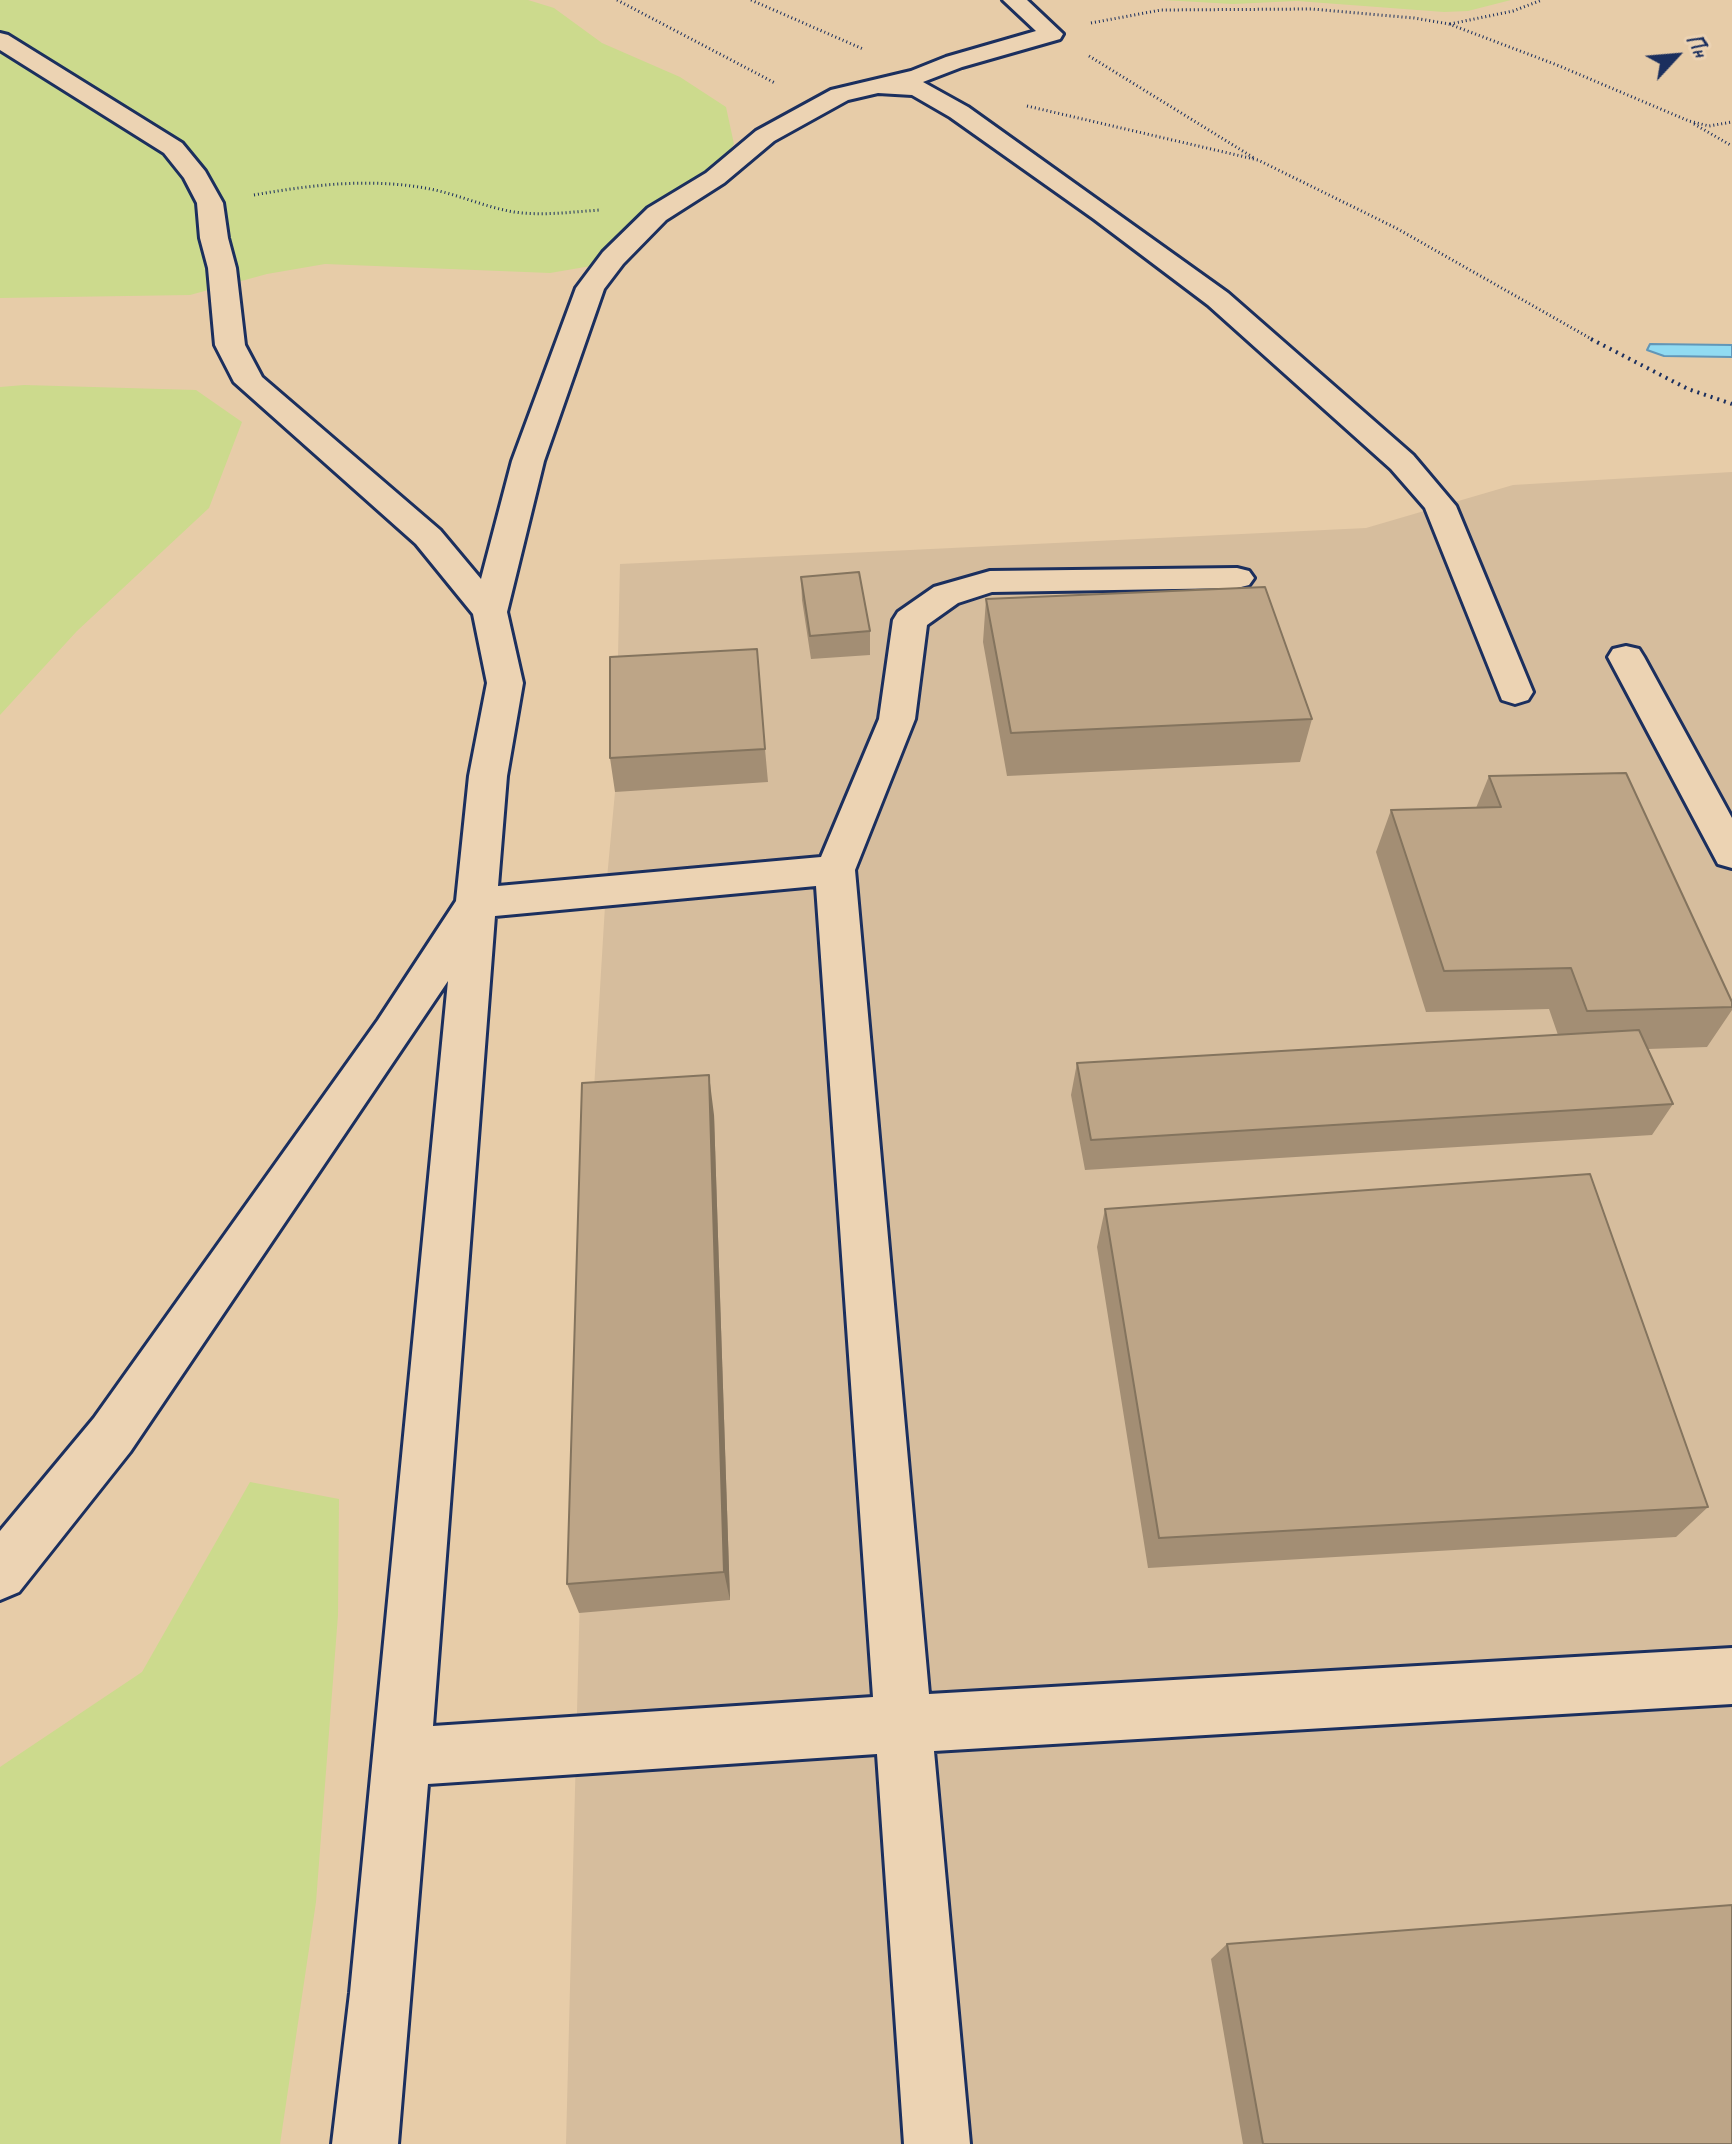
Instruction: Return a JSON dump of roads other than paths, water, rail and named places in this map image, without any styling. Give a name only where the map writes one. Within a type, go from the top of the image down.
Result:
[{"type":"street","points":[[365,2144],[488,776],[505,683],[490,612],[528,461],[573,343],[577,319],[590,288],[613,258],[657,214],[715,178],[765,136],[840,95],[919,76],[954,62],[1052,34],[1000,12],[919,76]]},
{"type":"street","points":[[0,40],[173,148],[196,176],[210,203],[214,238],[222,268],[230,345],[249,382],[428,537],[490,612]]},
{"type":"street","points":[[876,86],[917,88],[959,112],[1103,213],[1218,299],[1402,462],[1440,506],[1515,692]]},
{"type":"street","points":[[937,2144],[835,870],[897,719],[910,620],[946,595],[990,582],[1237,578]]},
{"type":"street","points":[[1626,657],[1732,854]]},
{"type":"street","points":[[476,903],[835,870]]},
{"type":"street","points":[[0,1573],[112,1435],[393,1032],[476,903]]},
{"type":"street","points":[[402,1757],[901,1724],[1732,1676]]},
{"type":"water","points":[[1650,344],[1732,345],[1732,357],[1664,356],[1647,350]]}]
